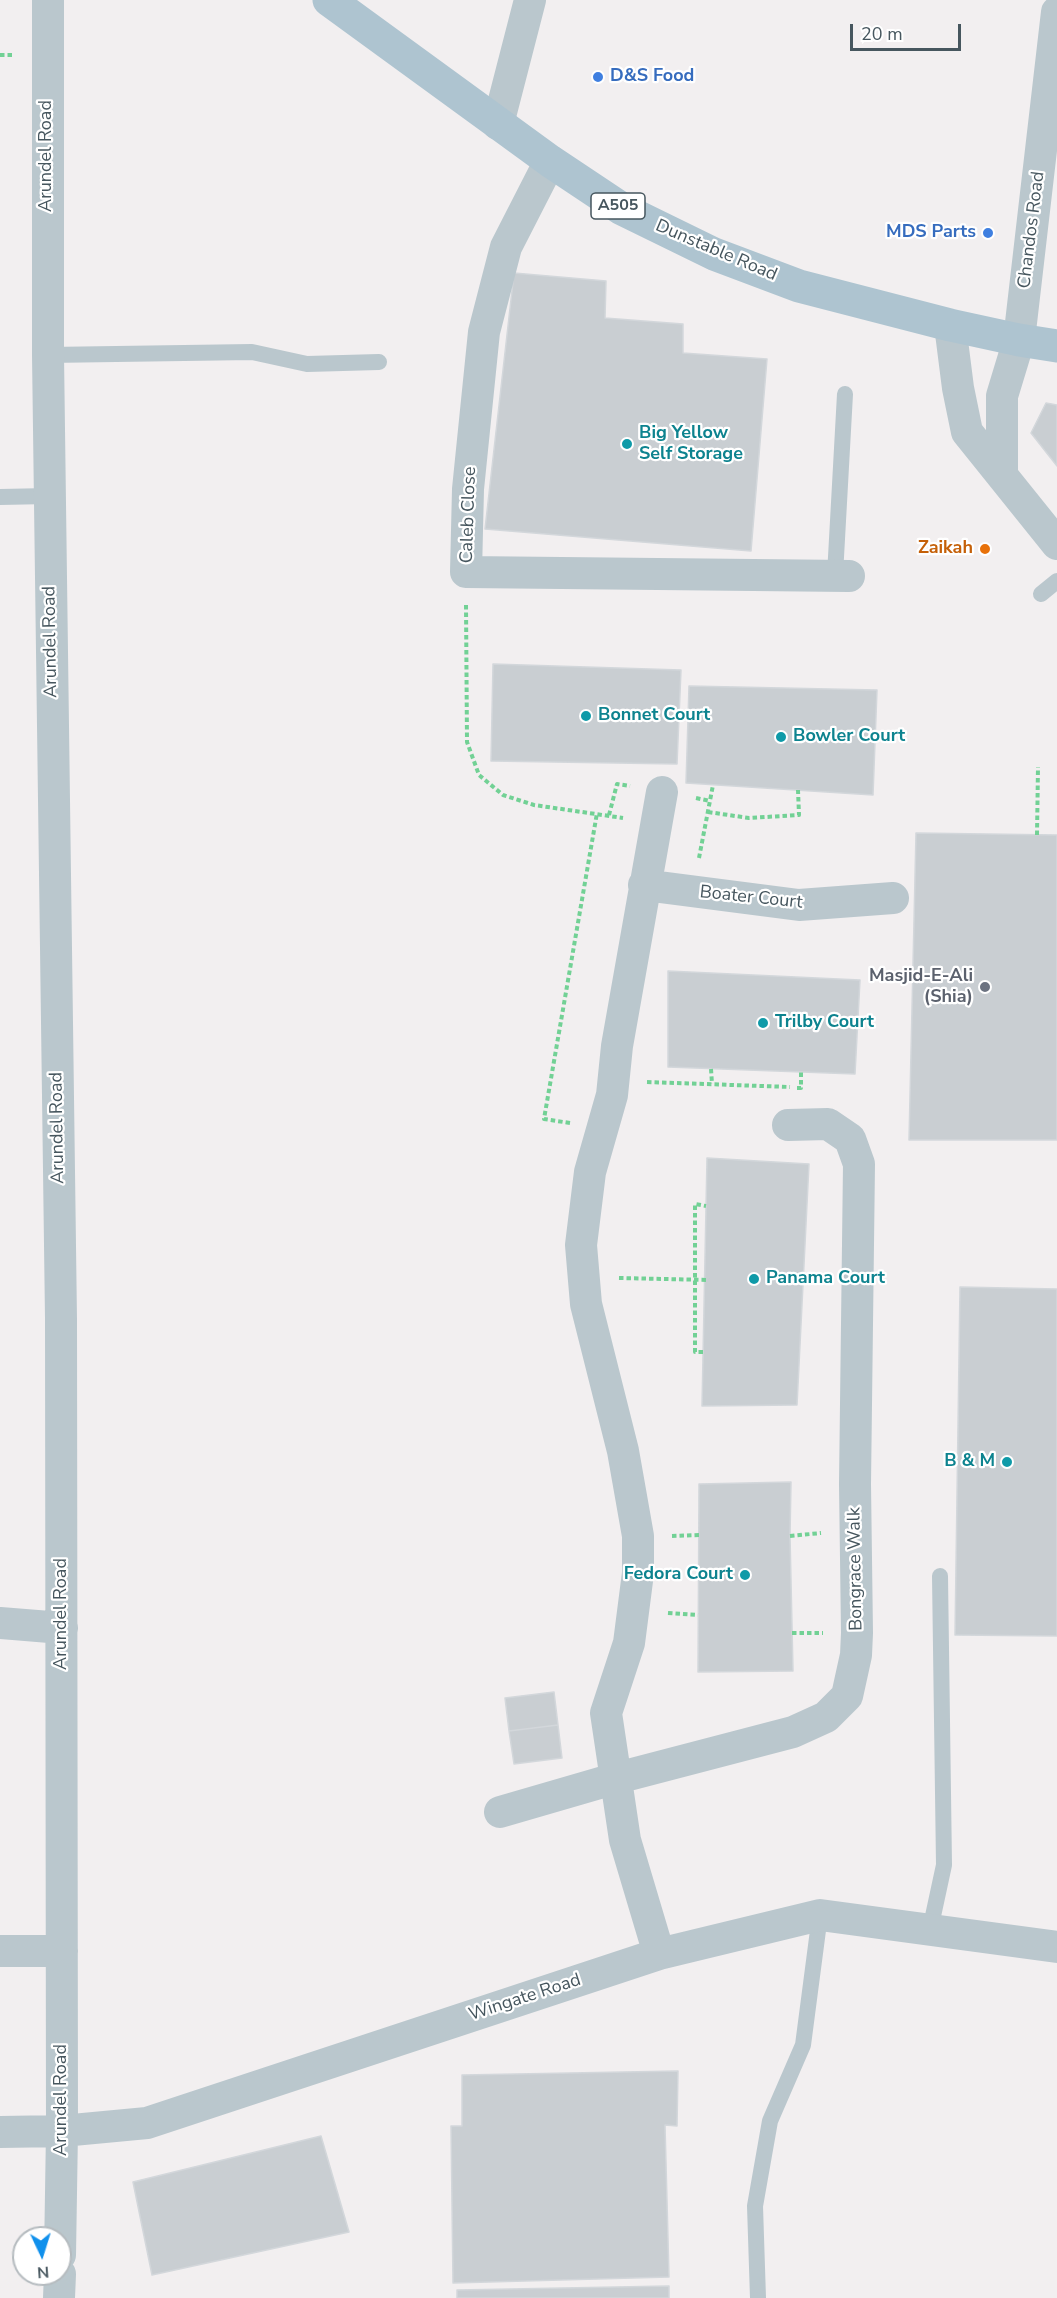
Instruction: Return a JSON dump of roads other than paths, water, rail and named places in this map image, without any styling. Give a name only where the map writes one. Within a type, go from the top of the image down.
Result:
[{"type":"main road","name":"Dunstable Road","points":[[329,0],[498,124],[622,210],[714,254],[799,286],[950,325],[1019,340],[1057,345]]},
{"type":"street","name":"Arundel Road","points":[[48,0],[49,496],[61,1318],[60,2226]]},
{"type":"street","points":[[498,124],[530,0]]},
{"type":"street","name":"Chandos Road","points":[[1002,473],[1002,396],[1019,340],[1057,12]]},
{"type":"street","name":"Caleb Close","points":[[550,161],[506,247],[484,332],[468,489],[466,572],[842,576]]},
{"type":"street","points":[[950,325],[957,388],[968,432],[1057,544]]},
{"type":"street","points":[[659,1954],[625,1840],[606,1713],[629,1643],[638,1573],[638,1536],[623,1451],[585,1304],[581,1245],[590,1172],[613,1088],[619,1034],[662,792]]},
{"type":"street","name":"Boater Court","points":[[644,885],[799,905],[893,898]]},
{"type":"street","name":"Bongrace Walk","points":[[500,1812],[617,1778],[793,1732],[826,1717],[847,1696],[856,1655],[857,1633],[855,1484],[859,1164],[850,1139],[828,1124],[788,1125]]},
{"type":"street","points":[[0,1623],[62,1629]]},
{"type":"street","name":"Wingate Road","points":[[0,2132],[62,2131],[147,2123],[659,1954],[820,1916],[1057,1947]]},
{"type":"street","points":[[0,1951],[62,1951]]},
{"type":"lane","points":[[48,355],[252,352],[307,364],[379,363]]},
{"type":"lane","points":[[842,576],[846,394]]},
{"type":"lane","points":[[0,497],[49,496]]},
{"type":"lane","points":[[1041,594],[1057,581]]},
{"type":"lane","points":[[930,1930],[944,1865],[940,1576]]},
{"type":"lane","points":[[758,2298],[755,2206],[770,2121],[803,2045],[820,1916]]},
{"type":"place","name":"D&S Food","points":[[598,77]]},
{"type":"place","name":"MDS Parts","points":[[988,233]]},
{"type":"place","name":"Big Yellow Self Storage","points":[[627,444]]},
{"type":"place","name":"Zaikah","points":[[985,549]]},
{"type":"place","name":"Bonnet Court","points":[[586,716]]},
{"type":"place","name":"Bowler Court","points":[[781,737]]},
{"type":"place","name":"Masjid-E-Ali (Shia)","points":[[985,987]]},
{"type":"place","name":"Trilby Court","points":[[763,1023]]},
{"type":"place","name":"Panama Court","points":[[754,1279]]},
{"type":"place","name":"B & M","points":[[1007,1462]]},
{"type":"place","name":"Fedora Court","points":[[745,1575]]}]
